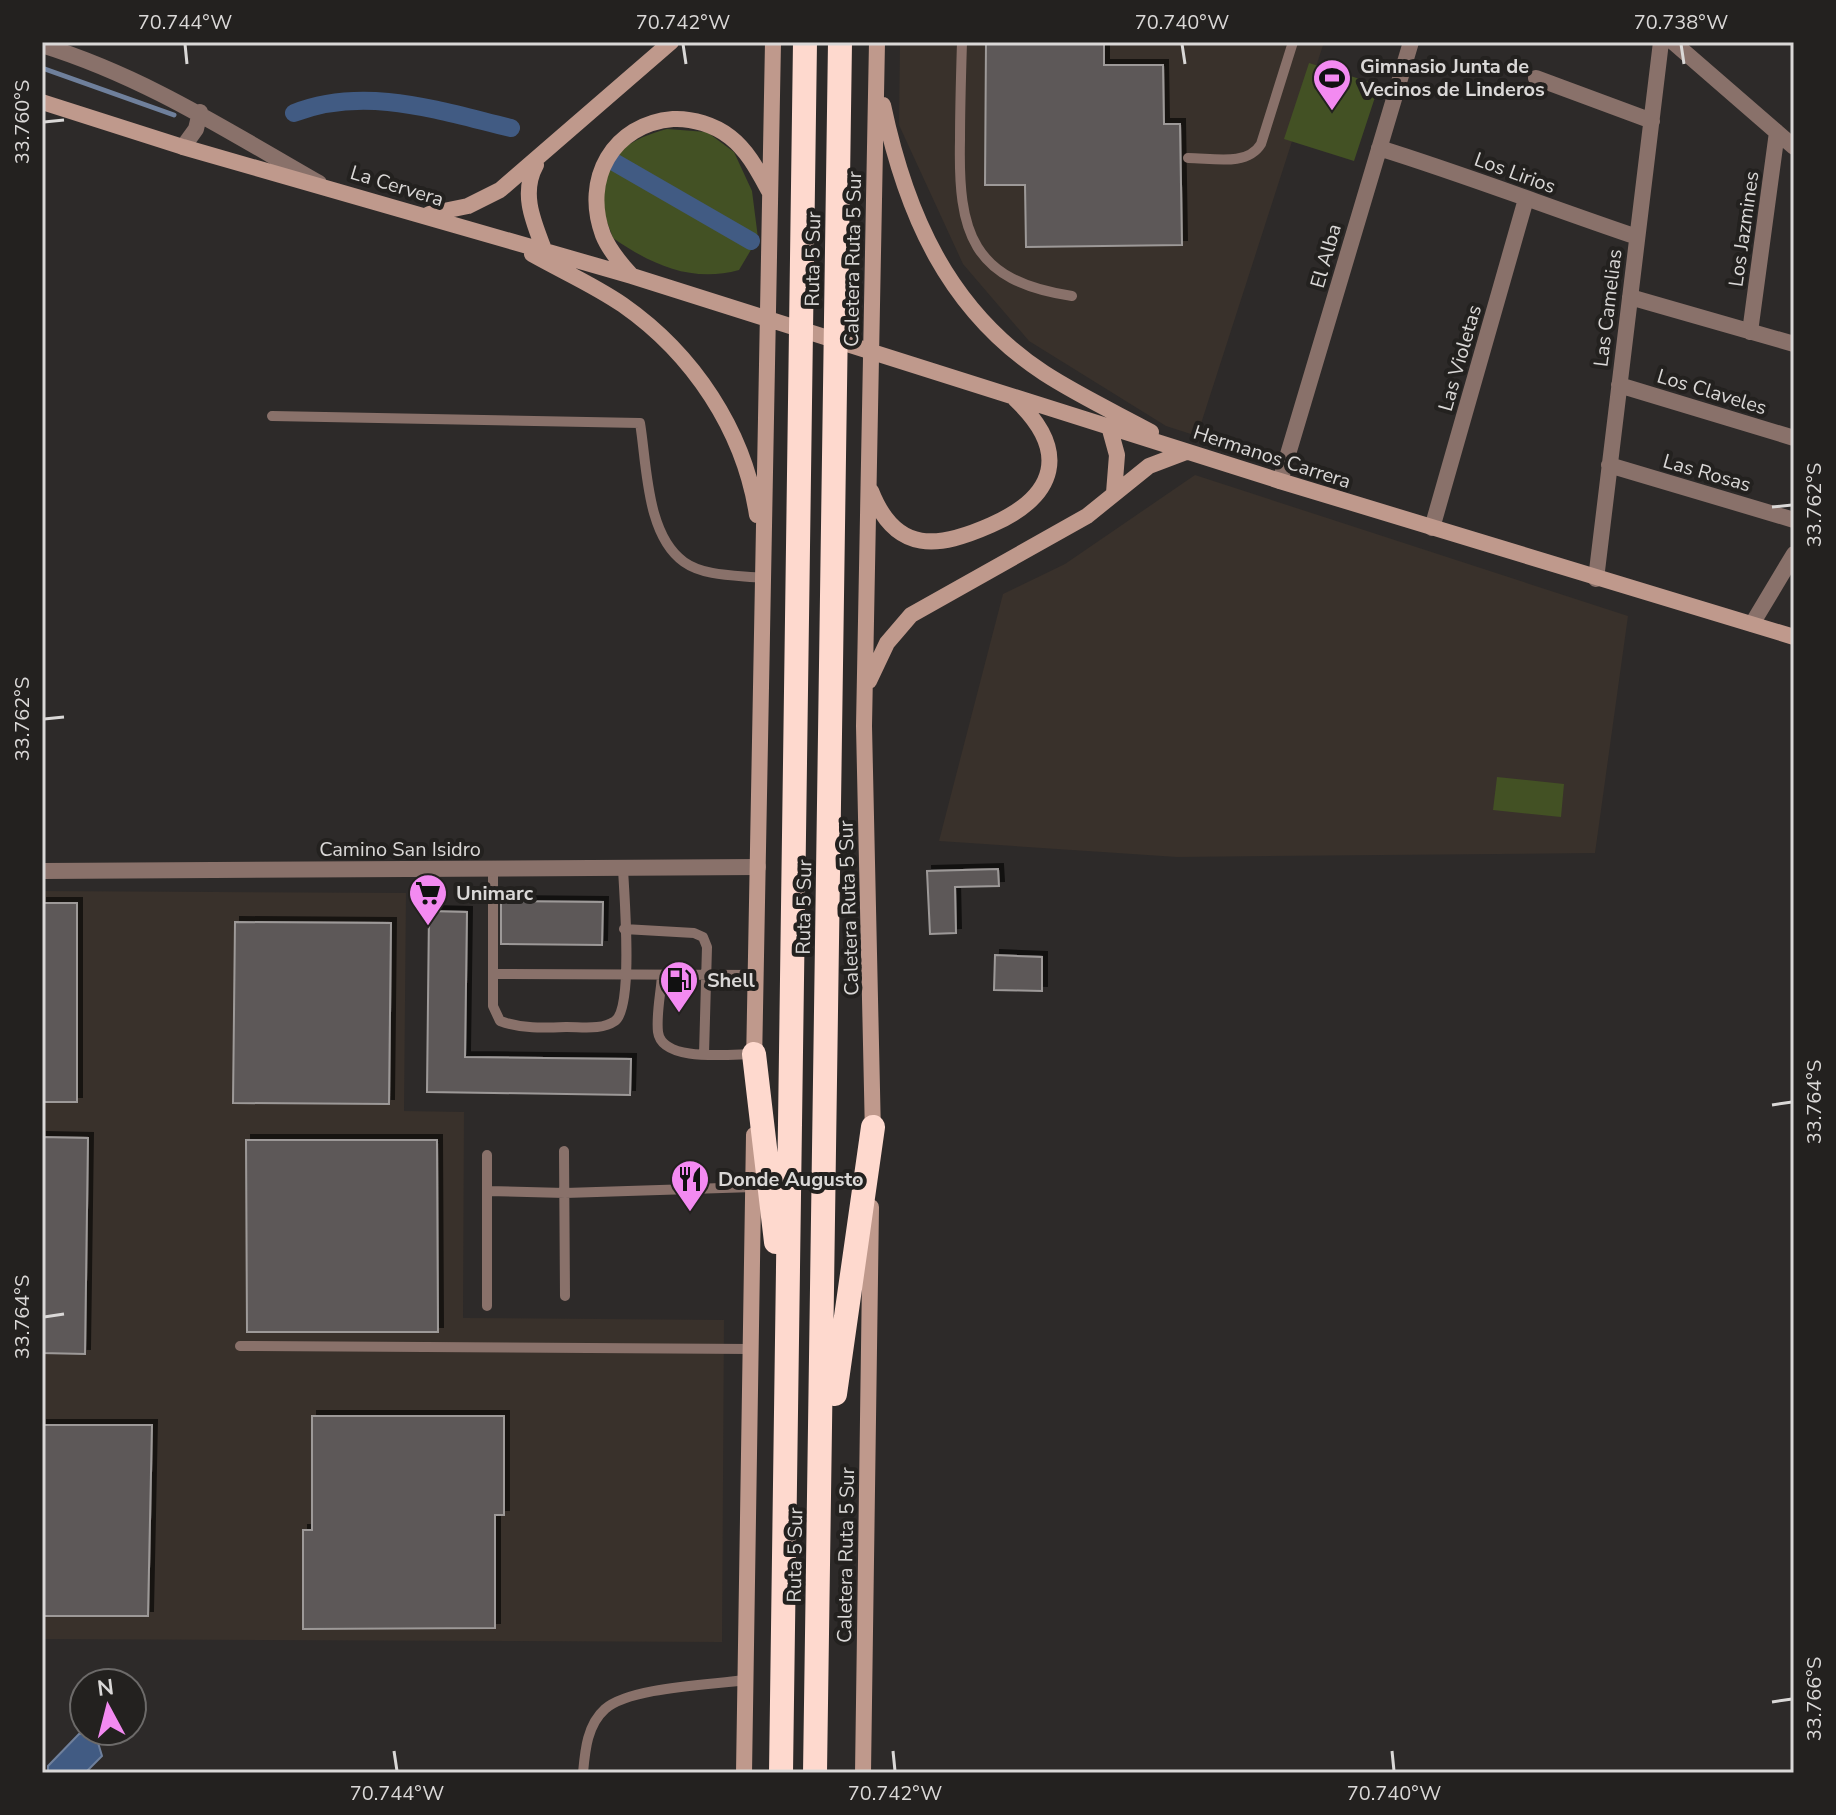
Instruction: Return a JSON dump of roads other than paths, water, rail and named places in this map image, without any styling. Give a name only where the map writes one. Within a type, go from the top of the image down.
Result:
[{"type":"highway","name":"Ruta 5 Sur","points":[[781,1773],[805,42]]},
{"type":"highway","name":"Ruta 5 Sur","points":[[815,1773],[840,42]]},
{"type":"highway","points":[[754,1054],[788,1341]]},
{"type":"highway","points":[[819,1528],[842,1325],[873,1127]]},
{"type":"main road","points":[[422,215],[479,202],[541,157],[671,42]]},
{"type":"main road","points":[[744,1773],[773,42]]},
{"type":"main road","name":"Caletera Ruta 5 Sur","points":[[863,1773],[873,1127],[865,696],[877,42]]},
{"type":"main road","points":[[877,69],[892,145],[912,209],[932,254],[965,303],[989,329],[1043,372],[1188,452]]},
{"type":"main road","name":"La Cervera","points":[[42,102],[183,147],[320,183],[740,309]]},
{"type":"main road","points":[[632,276],[603,236],[597,204],[603,166],[612,149],[635,128],[679,119],[713,127],[745,151],[770,192]]},
{"type":"main road","points":[[541,157],[530,175],[528,195],[545,252]]},
{"type":"main road","points":[[502,238],[620,303],[662,336],[697,375],[739,450],[755,506],[763,558]]},
{"type":"main road","name":"Hermanos Carrera","points":[[740,309],[1280,481],[1794,637]]},
{"type":"main road","points":[[869,486],[881,511],[898,531],[929,543],[961,539],[1024,508],[1043,486],[1049,456],[1035,420],[1011,395]]},
{"type":"main road","points":[[1109,426],[1117,455],[1114,493]]},
{"type":"main road","points":[[865,696],[887,643],[911,615],[1087,516],[1149,466],[1188,452]]},
{"type":"street","name":"El Alba","points":[[1280,481],[1411,42]]},
{"type":"street","name":"Las Camelias","points":[[1596,579],[1661,42]]},
{"type":"street","points":[[1673,42],[1794,147]]},
{"type":"street","points":[[42,45],[130,77],[200,112],[320,183]]},
{"type":"street","points":[[1536,78],[1652,121]]},
{"type":"street","points":[[183,147],[196,129],[200,112]]},
{"type":"street","name":"Los Jazmines","points":[[1750,332],[1777,132]]},
{"type":"street","name":"Los Lirios","points":[[1379,148],[1481,180],[1526,199],[1637,237]]},
{"type":"street","name":"Las Violetas","points":[[1432,528],[1526,199]]},
{"type":"street","points":[[1630,297],[1794,344]]},
{"type":"street","name":"Los Claveles","points":[[1619,385],[1794,438]]},
{"type":"street","name":"Las Rosas","points":[[1609,465],[1794,520]]},
{"type":"street","points":[[1752,624],[1794,554]]},
{"type":"street","name":"Camino San Isidro","points":[[42,871],[758,867]]},
{"type":"lane","points":[[962,42],[959,191],[965,224],[985,255],[1007,276],[1027,287],[1072,296]]},
{"type":"lane","points":[[1188,158],[1238,159],[1254,153],[1261,144],[1293,42]]},
{"type":"lane","points":[[272,416],[640,423],[657,521],[668,547],[685,563],[711,573],[763,578]]},
{"type":"lane","points":[[493,868],[493,1006],[500,1021],[519,1028],[601,1027],[615,1021],[623,1012],[626,975],[623,868]]},
{"type":"lane","points":[[624,929],[694,933],[703,937],[707,947],[704,1054]]},
{"type":"lane","points":[[494,974],[756,975]]},
{"type":"lane","points":[[662,975],[658,1034],[664,1046],[676,1052],[754,1054]]},
{"type":"lane","points":[[564,1151],[565,1296]]},
{"type":"lane","points":[[487,1155],[487,1306]]},
{"type":"lane","points":[[487,1191],[565,1193],[754,1187]]},
{"type":"lane","points":[[240,1346],[751,1349]]},
{"type":"lane","points":[[583,1773],[586,1740],[605,1710],[630,1697],[745,1680]]},
{"type":"water","points":[[68,1745],[99,1747],[102,1756],[85,1773],[48,1773],[48,1766]]},
{"type":"waterway","points":[[42,68],[174,115]]},
{"type":"waterway","points":[[294,113],[321,105],[375,101],[430,108],[511,128]]},
{"type":"waterway","points":[[614,162],[751,241]]},
{"type":"place","name":"Gimnasio Junta de Vecinos de Linderos","points":[[1332,112]]},
{"type":"place","name":"Unimarc","points":[[428,927]]},
{"type":"place","name":"Shell","points":[[679,1014]]},
{"type":"place","name":"Donde Augusto","points":[[690,1213]]}]
